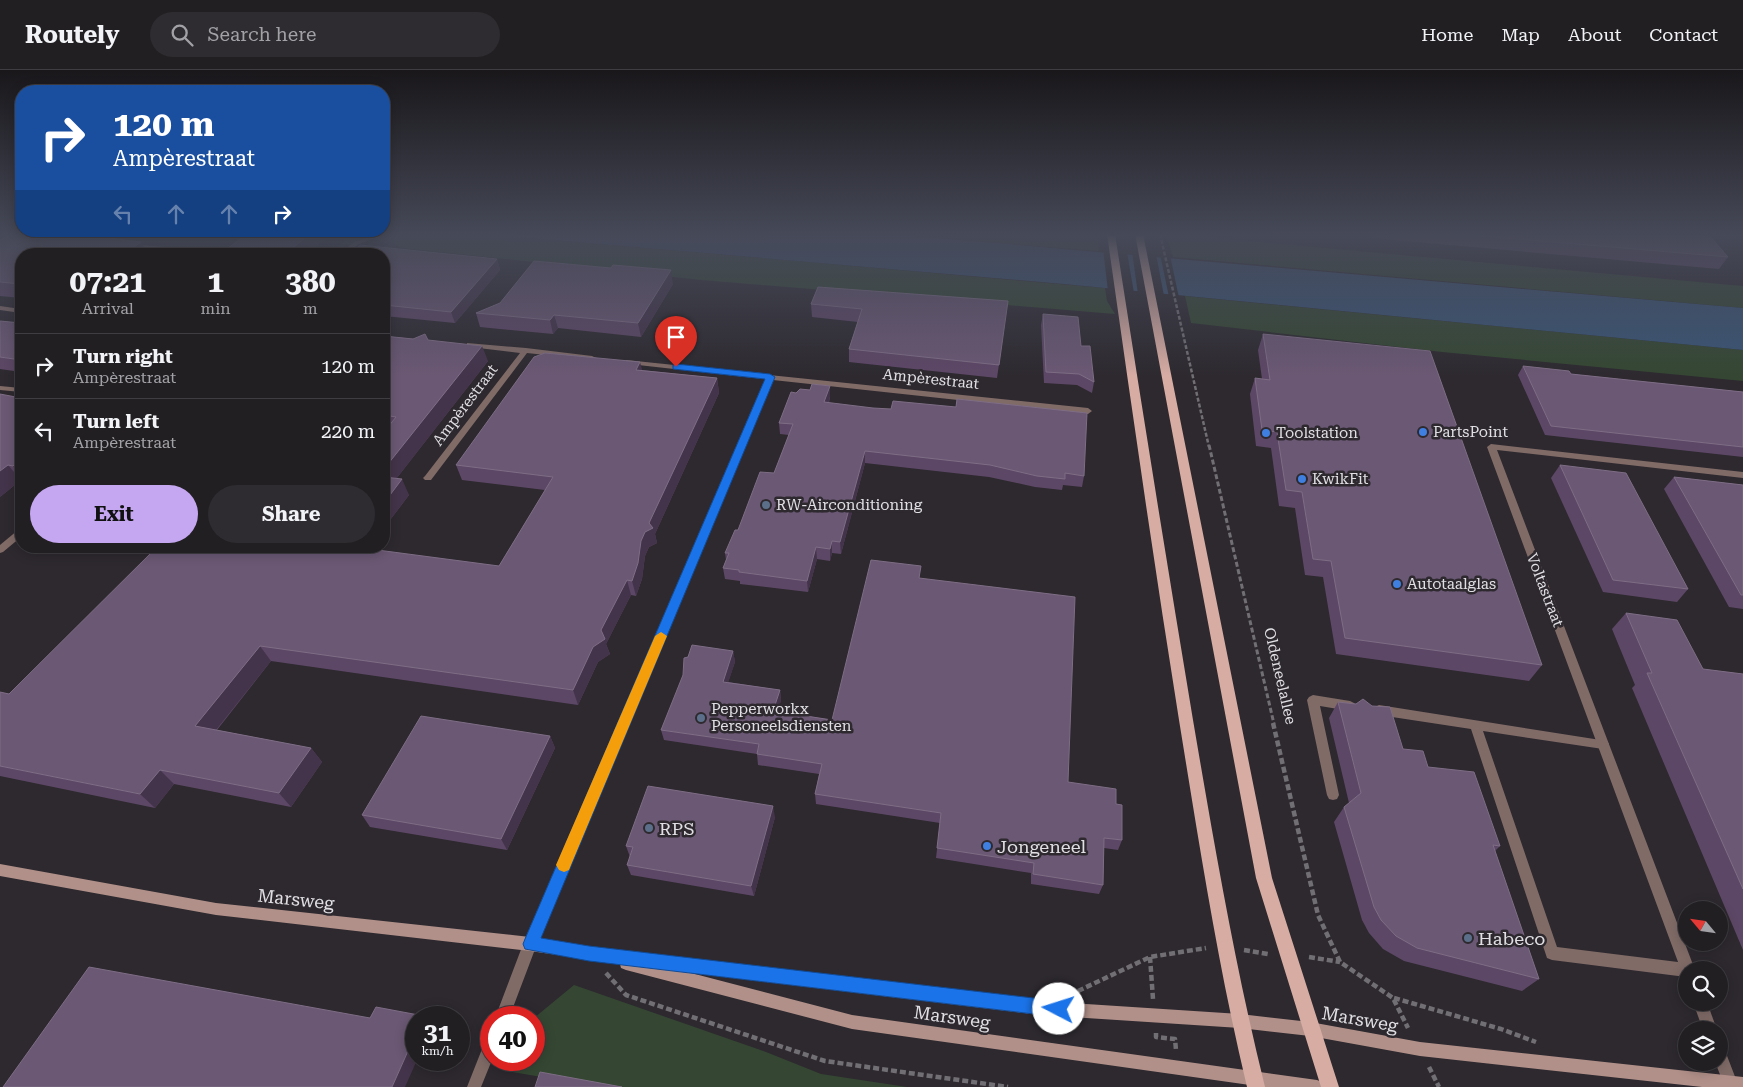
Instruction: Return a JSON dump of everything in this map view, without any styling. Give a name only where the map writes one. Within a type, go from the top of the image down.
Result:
[{"type":"main road","points":[[1119,281],[1151,506],[1226,947],[1240,1021],[1255,1083]]},
{"type":"main road","points":[[1149,281],[1264,878],[1310,1029],[1330,1087]]},
{"type":"street","points":[[0,308],[15,310]]},
{"type":"street","name":"Ampèrestraat","points":[[460,344],[604,359]]},
{"type":"street","name":"Ampèrestraat","points":[[428,478],[526,350]]},
{"type":"street","name":"Ampèrestraat","points":[[624,361],[1088,411]]},
{"type":"street","points":[[507,1006],[530,944],[770,377]]},
{"type":"street","points":[[0,388],[15,389]]},
{"type":"street","name":"Voltastraat","points":[[1684,961],[1491,447],[1743,475]]},
{"type":"street","points":[[0,550],[15,537]]},
{"type":"street","points":[[1333,795],[1313,700],[1603,744]]},
{"type":"street","points":[[1475,724],[1552,953],[1678,969]]},
{"type":"street","name":"Marsweg","points":[[0,870],[216,909],[530,944],[589,954],[1040,1008],[1240,1021],[1310,1029],[1420,1049],[1735,1084]]},
{"type":"street","name":"Marsweg","points":[[589,954],[852,1022],[1157,1064],[1255,1083],[1317,1087]]},
{"type":"street","points":[[1728,1070],[1735,1084]]},
{"type":"street","points":[[474,1087],[480,1071]]},
{"type":"path","name":"Oldeneelallee","points":[[1170,281],[1318,915],[1340,962]]},
{"type":"path","points":[[1074,993],[1150,957],[1193,950],[1226,947],[1288,958],[1314,957],[1340,962],[1393,998],[1439,1087]]},
{"type":"path","points":[[589,954],[626,995],[825,1060],[1008,1087]]},
{"type":"path","name":"Marsweg","points":[[1393,998],[1501,1029],[1539,1043]]},
{"type":"green space","points":[[719,281],[1030,281],[1105,288],[1107,301],[1115,314]]},
{"type":"green space","points":[[1446,281],[1693,281],[1743,286],[1743,308]]},
{"type":"green space","points":[[1185,296],[1743,350],[1743,381],[1442,352],[1191,323]]},
{"type":"green space","points":[[574,985],[766,1052],[821,1074],[907,1087],[600,1087],[507,1071],[545,1071],[545,1009]]},
{"type":"water","points":[[1035,281],[1437,281],[1743,308],[1743,350]]},
{"type":"pier","points":[[1107,281],[1132,281],[1134,293],[1108,291]]},
{"type":"pier","points":[[1136,281],[1161,281],[1164,296],[1138,294]]},
{"type":"pier","points":[[1166,281],[1176,281],[1179,298],[1169,297]]},
{"type":"building","points":[[15,281],[15,283],[0,282]]},
{"type":"building","points":[[390,281],[478,281],[451,312],[390,306]]},
{"type":"building","points":[[517,281],[664,281],[638,323],[554,315],[550,320],[476,313],[500,303]]},
{"type":"building","points":[[818,287],[1008,301],[999,365],[849,349],[862,309],[811,304]]},
{"type":"building","points":[[1043,314],[1078,317],[1081,346],[1090,346],[1094,382],[1079,374],[1046,372]]},
{"type":"building","points":[[0,321],[15,322],[15,359],[0,357]]},
{"type":"building","points":[[425,334],[428,340],[482,346],[390,461],[390,424],[396,417],[390,416],[390,337],[413,339]]},
{"type":"building","points":[[1263,334],[1430,351],[1542,665],[1345,638],[1331,561],[1313,559],[1302,492],[1286,490],[1277,432],[1262,430],[1255,378],[1270,380]]},
{"type":"building","points":[[545,353],[640,362],[636,370],[717,378],[649,523],[653,528],[645,532],[641,541],[638,563],[632,581],[627,580],[601,630],[605,639],[593,647],[573,690],[260,646],[195,726],[311,748],[279,793],[160,770],[140,794],[0,766],[0,692],[9,694],[151,553],[390,552],[499,566],[553,477],[456,465],[534,357]]},
{"type":"building","points":[[1523,366],[1569,371],[1571,374],[1743,392],[1743,447],[1551,426]]},
{"type":"building","points":[[812,384],[830,386],[824,402],[873,408],[891,409],[893,401],[956,407],[957,399],[1087,413],[1084,476],[1065,473],[1065,479],[1037,476],[990,465],[865,451],[840,542],[832,541],[830,549],[816,547],[807,581],[739,572],[739,570],[723,568],[729,553],[725,553],[735,530],[738,530],[760,472],[774,473],[793,424],[779,423],[791,392],[796,393],[800,389],[810,390]]},
{"type":"building","points":[[0,394],[15,397],[15,464],[13,466],[8,465],[0,471]]},
{"type":"building","points":[[1560,465],[1626,473],[1688,589],[1613,580]]},
{"type":"building","points":[[1674,477],[1743,485],[1743,595],[1741,595]]},
{"type":"building","points":[[390,478],[402,479],[390,495]]},
{"type":"building","points":[[871,560],[921,566],[919,578],[1075,597],[1068,782],[1116,789],[1116,804],[1122,805],[1122,840],[1104,838],[1103,885],[1033,874],[1034,863],[937,848],[941,813],[815,794],[822,764],[757,754],[759,744],[661,730],[683,675],[684,658],[688,657],[692,645],[733,651],[723,682],[780,690],[773,711],[832,720]]},
{"type":"building","points":[[1626,613],[1677,620],[1703,669],[1743,674],[1743,889],[1647,673],[1652,673]]},
{"type":"building","points":[[1363,699],[1372,706],[1390,707],[1403,749],[1423,751],[1428,767],[1474,772],[1500,846],[1493,845],[1539,979],[1417,948],[1396,936],[1381,920],[1374,907],[1344,807],[1361,793],[1338,702],[1356,704]]},
{"type":"building","points":[[421,716],[550,736],[501,839],[362,815]]},
{"type":"building","points":[[648,786],[773,806],[751,886],[627,865],[633,847],[626,846]]},
{"type":"building","points":[[89,967],[370,1018],[376,1007],[405,1012],[405,1058],[392,1087],[3,1087]]},
{"type":"building","points":[[540,1072],[622,1087],[535,1087]]},
{"type":"slow traffic","points":[[564,865],[661,636]]},
{"type":"place","name":"PartsPoint","points":[[1423,432]]},
{"type":"place","name":"Toolstation","points":[[1266,433]]},
{"type":"place","name":"KwikFit","points":[[1302,479]]},
{"type":"place","name":"RW-Airconditioning","points":[[766,505]]},
{"type":"place","name":"Autotaalglas","points":[[1397,584]]},
{"type":"place","name":"Pepperworkx Personeelsdiensten","points":[[701,718]]},
{"type":"place","name":"RPS","points":[[649,828]]},
{"type":"place","name":"Jongeneel","points":[[987,846]]},
{"type":"place","name":"Habeco","points":[[1468,938]]},
{"type":"route","points":[[676,367],[770,377],[530,944],[589,954],[1059,1009]]}]
